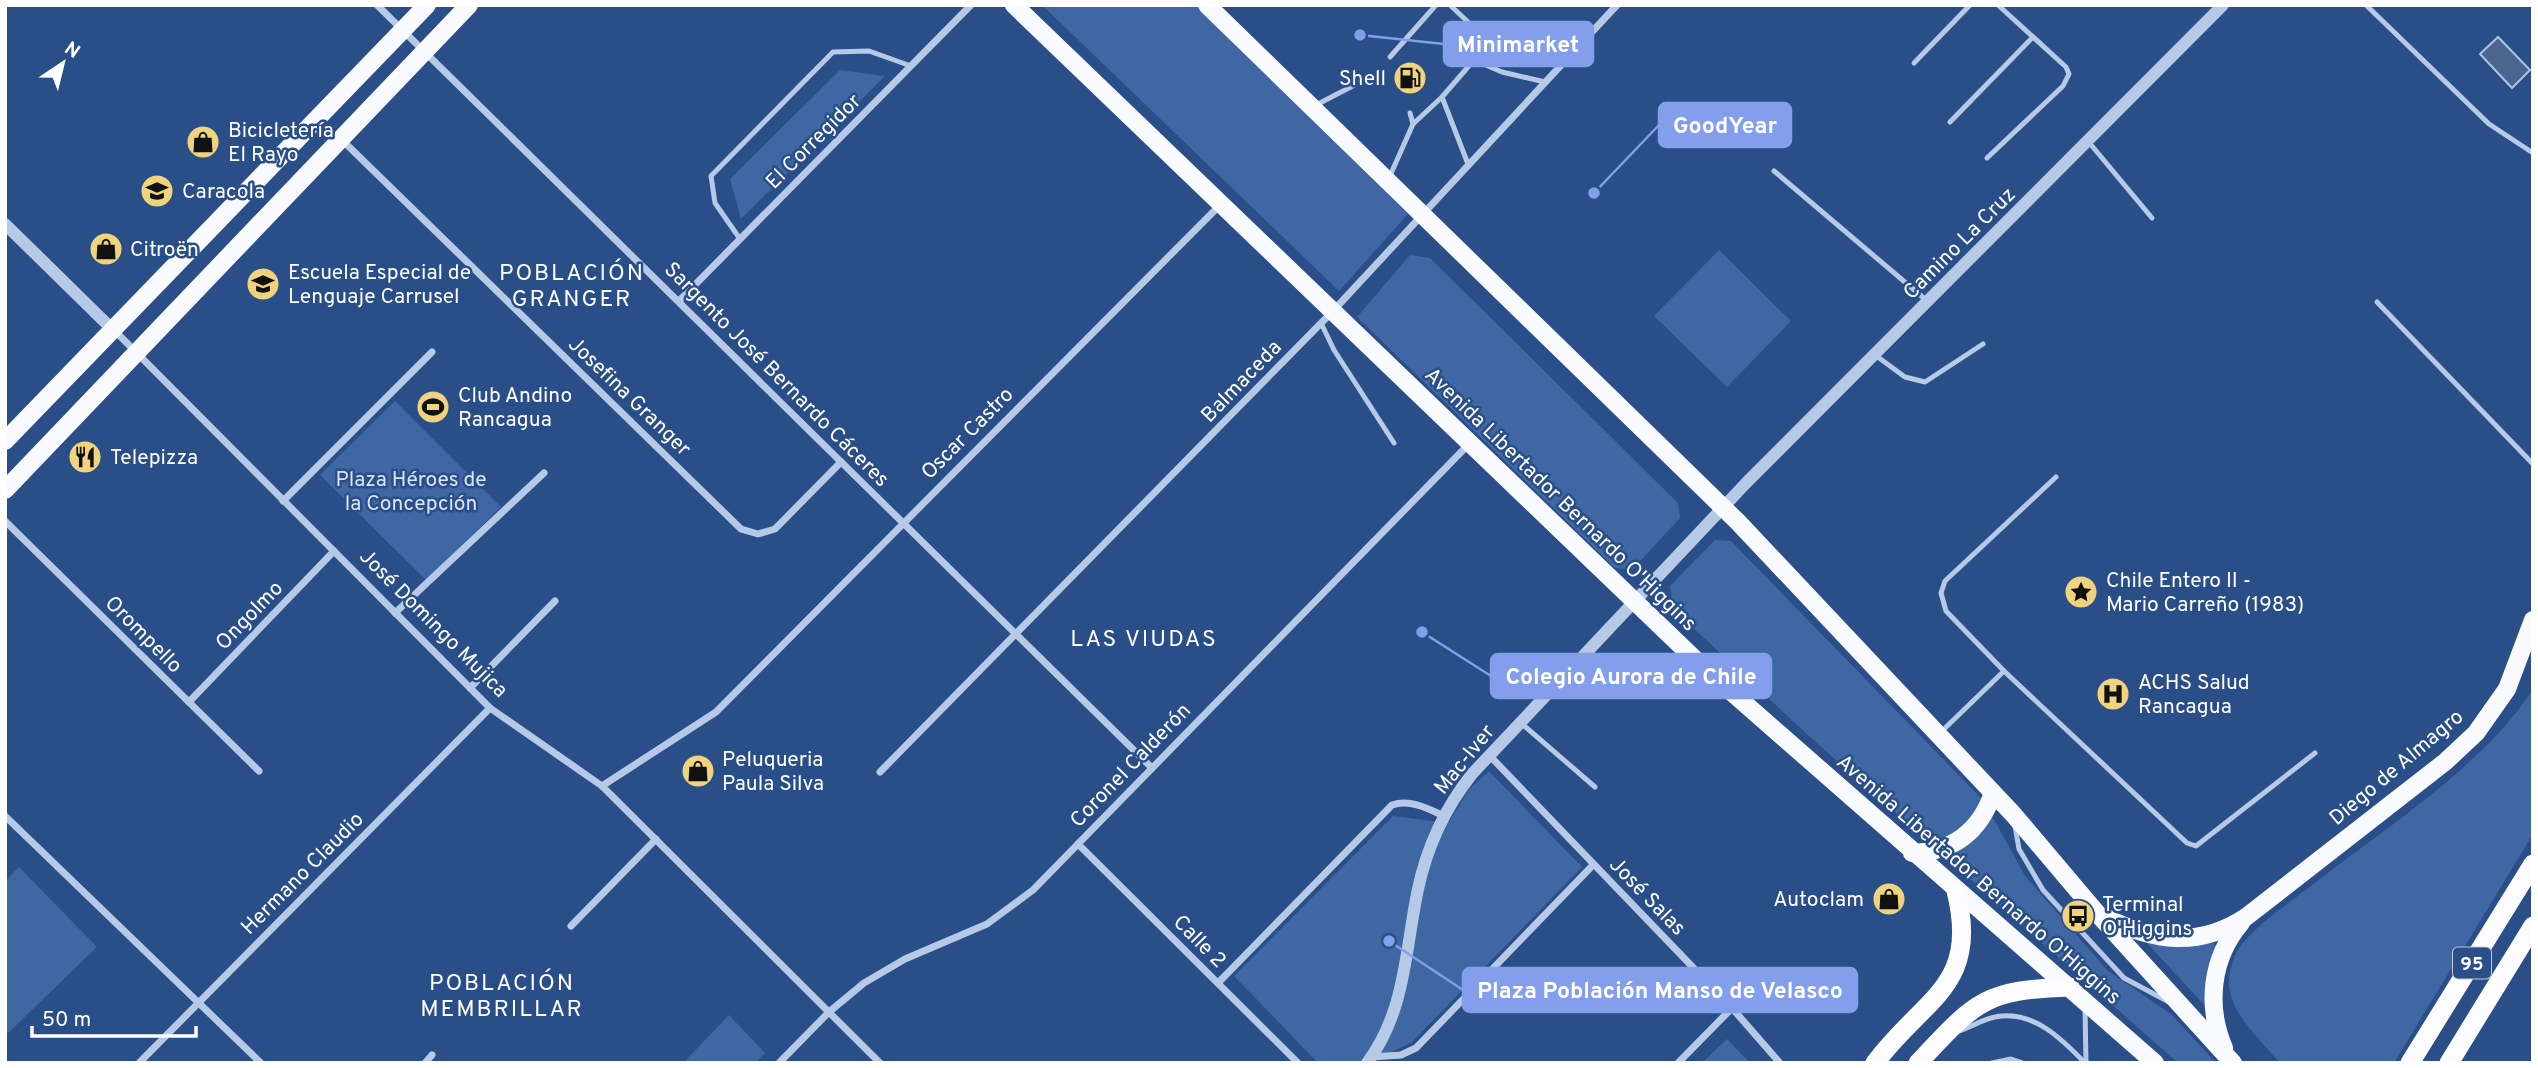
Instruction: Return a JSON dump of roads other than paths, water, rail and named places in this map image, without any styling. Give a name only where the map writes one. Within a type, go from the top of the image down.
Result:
[{"type":"highway","name":"95","points":[[2410,1063],[2533,864]]},
{"type":"highway","points":[[1875,1063],[1937,997],[1955,970],[1963,934],[1956,891]]},
{"type":"highway","name":"95","points":[[2449,1063],[2533,926]]},
{"type":"highway","points":[[1918,1063],[1961,1017],[1991,998],[2026,989],[2078,994]]},
{"type":"main road","points":[[5,441],[427,5]]},
{"type":"main road","points":[[5,490],[469,5]]},
{"type":"main road","name":"Avenida Libertador Bernardo O'Higgins","points":[[1014,5],[1221,204],[1327,317],[1471,443],[1703,667],[1912,853],[2155,1063]]},
{"type":"main road","name":"Avenida Libertador Bernardo O'Higgins","points":[[1209,6],[1723,508],[2013,814],[2096,912],[2231,1060]]},
{"type":"main road","name":"Diego de Almagro","points":[[2096,912],[2137,931],[2176,940],[2193,940],[2220,933],[2246,917],[2445,762],[2476,733],[2507,689],[2533,620]]},
{"type":"main road","points":[[1912,853],[1940,850],[1964,838],[1982,820],[1993,793]]},
{"type":"main road","name":"Diego de Almagro","points":[[2231,1060],[2215,1021],[2214,985],[2222,953],[2246,917]]},
{"type":"street","name":"Sargento José Bernardo Cáceres","points":[[377,5],[1152,768]]},
{"type":"street","name":"El Corregidor","points":[[679,301],[971,5]]},
{"type":"street","name":"Balmaceda","points":[[880,772],[1327,317],[1617,5]]},
{"type":"street","name":"Camino La Cruz","points":[[1723,508],[2223,5]]},
{"type":"street","name":"Josefina Granger","points":[[341,139],[741,529],[758,534],[775,529],[841,462]]},
{"type":"street","name":"Oscar Castro","points":[[602,786],[716,712],[1221,204]]},
{"type":"street","name":"José Domingo Mujica","points":[[5,223],[490,708],[602,786],[880,1063]]},
{"type":"street","points":[[283,500],[432,352]]},
{"type":"street","name":"Coronel Calderón","points":[[779,1063],[829,1012],[884,971],[970,933],[1003,914],[1034,890],[1471,443]]},
{"type":"street","points":[[395,613],[544,473]]},
{"type":"street","name":"Mac-Iver","points":[[1369,1060],[1390,1024],[1397,1004],[1421,875],[1444,816],[1464,784],[1723,508]]},
{"type":"street","name":"Orompello","points":[[5,521],[259,771]]},
{"type":"street","name":"Ongolmo","points":[[189,702],[334,551]]},
{"type":"street","points":[[470,688],[555,601]]},
{"type":"street","name":"Hermano Claudio","points":[[139,1063],[490,708]]},
{"type":"street","name":"José Salas","points":[[1489,755],[1732,1008],[1780,1063]]},
{"type":"street","points":[[1217,983],[1392,805],[1401,802],[1418,805],[1444,816]]},
{"type":"street","points":[[5,816],[200,1001],[261,1063]]},
{"type":"street","points":[[571,926],[656,839]]},
{"type":"street","name":"Calle 2","points":[[1078,844],[1298,1063]]},
{"type":"street","points":[[1369,1060],[1401,1055],[1416,1048],[1593,865]]},
{"type":"street","points":[[1678,1063],[1732,1008]]},
{"type":"street","points":[[425,1063],[432,1055]]},
{"type":"lane","points":[[1390,57],[1436,5]]},
{"type":"lane","points":[[1387,181],[1413,124],[1442,97],[1474,60],[1487,40],[1450,5]]},
{"type":"lane","points":[[1914,63],[1970,5]]},
{"type":"lane","points":[[1987,158],[2063,86],[2069,74],[2066,67],[1998,5]]},
{"type":"lane","points":[[2366,5],[2489,124],[2533,153]]},
{"type":"lane","points":[[1950,122],[2032,38]]},
{"type":"lane","points":[[740,239],[715,203],[711,176],[833,52],[869,51],[911,66]]},
{"type":"lane","points":[[1474,60],[1502,72],[1545,82]]},
{"type":"lane","points":[[1312,107],[1372,78],[1377,71]]},
{"type":"lane","points":[[1442,97],[1468,164]]},
{"type":"lane","points":[[1410,113],[1413,124]]},
{"type":"lane","points":[[2087,140],[2152,218]]},
{"type":"lane","points":[[1774,171],[1928,302]]},
{"type":"lane","points":[[2377,302],[2533,464]]},
{"type":"lane","points":[[1327,317],[1334,350],[1394,443]]},
{"type":"lane","points":[[1875,355],[1905,377],[1925,382],[1983,344]]},
{"type":"lane","points":[[2056,477],[1945,581],[1941,593],[1945,611],[2177,836],[2196,846],[2315,753]]},
{"type":"lane","points":[[1939,734],[2004,671]]},
{"type":"lane","points":[[1520,722],[1595,787]]},
{"type":"lane","points":[[2013,814],[2019,849],[2040,887],[2124,978],[2147,993],[2179,1004]]},
{"type":"lane","points":[[2078,994],[2085,1063]]},
{"type":"lane","points":[[1940,1039],[1996,1017],[2015,1018],[2038,1023],[2062,1039],[2085,1063]]},
{"type":"lane","points":[[1992,1063],[2011,1059],[2024,1063]]},
{"type":"place","name":"Minimarket","points":[[1360,35]]},
{"type":"place","name":"Shell","points":[[1410,78]]},
{"type":"place","name":"Bicicletería El Rayo","points":[[203,142]]},
{"type":"place","name":"Caracola","points":[[157,191]]},
{"type":"place","name":"GoodYear","points":[[1594,193]]},
{"type":"place","name":"Citroën","points":[[106,249]]},
{"type":"place","name":"Escuela Especial de Lenguaje Carrusel","points":[[263,284]]},
{"type":"place","name":"Club Andino Rancagua","points":[[433,407]]},
{"type":"place","name":"Telepizza","points":[[85,457]]},
{"type":"place","name":"Chile Entero II - Mario Carreño (1983)","points":[[2081,592]]},
{"type":"place","name":"Colegio Aurora de Chile","points":[[1422,632]]},
{"type":"place","name":"ACHS Salud Rancagua","points":[[2113,694]]},
{"type":"place","name":"Peluqueria Paula Silva","points":[[698,771]]},
{"type":"place","name":"Autoclam","points":[[1889,899]]},
{"type":"place","name":"Terminal O'Higgins","points":[[2078,916]]},
{"type":"place","name":"Plaza Población Manso de Velasco","points":[[1389,941]]},
{"type":"district","name":"POBLACIÓN GRANGER","points":[[572,285]]},
{"type":"district","name":"LAS VIUDAS","points":[[1144,638]]},
{"type":"district","name":"POBLACIÓN MEMBRILLAR","points":[[502,995]]},
{"type":"park label","name":"Plaza Héroes de la Concepción","points":[[411,491]]}]
